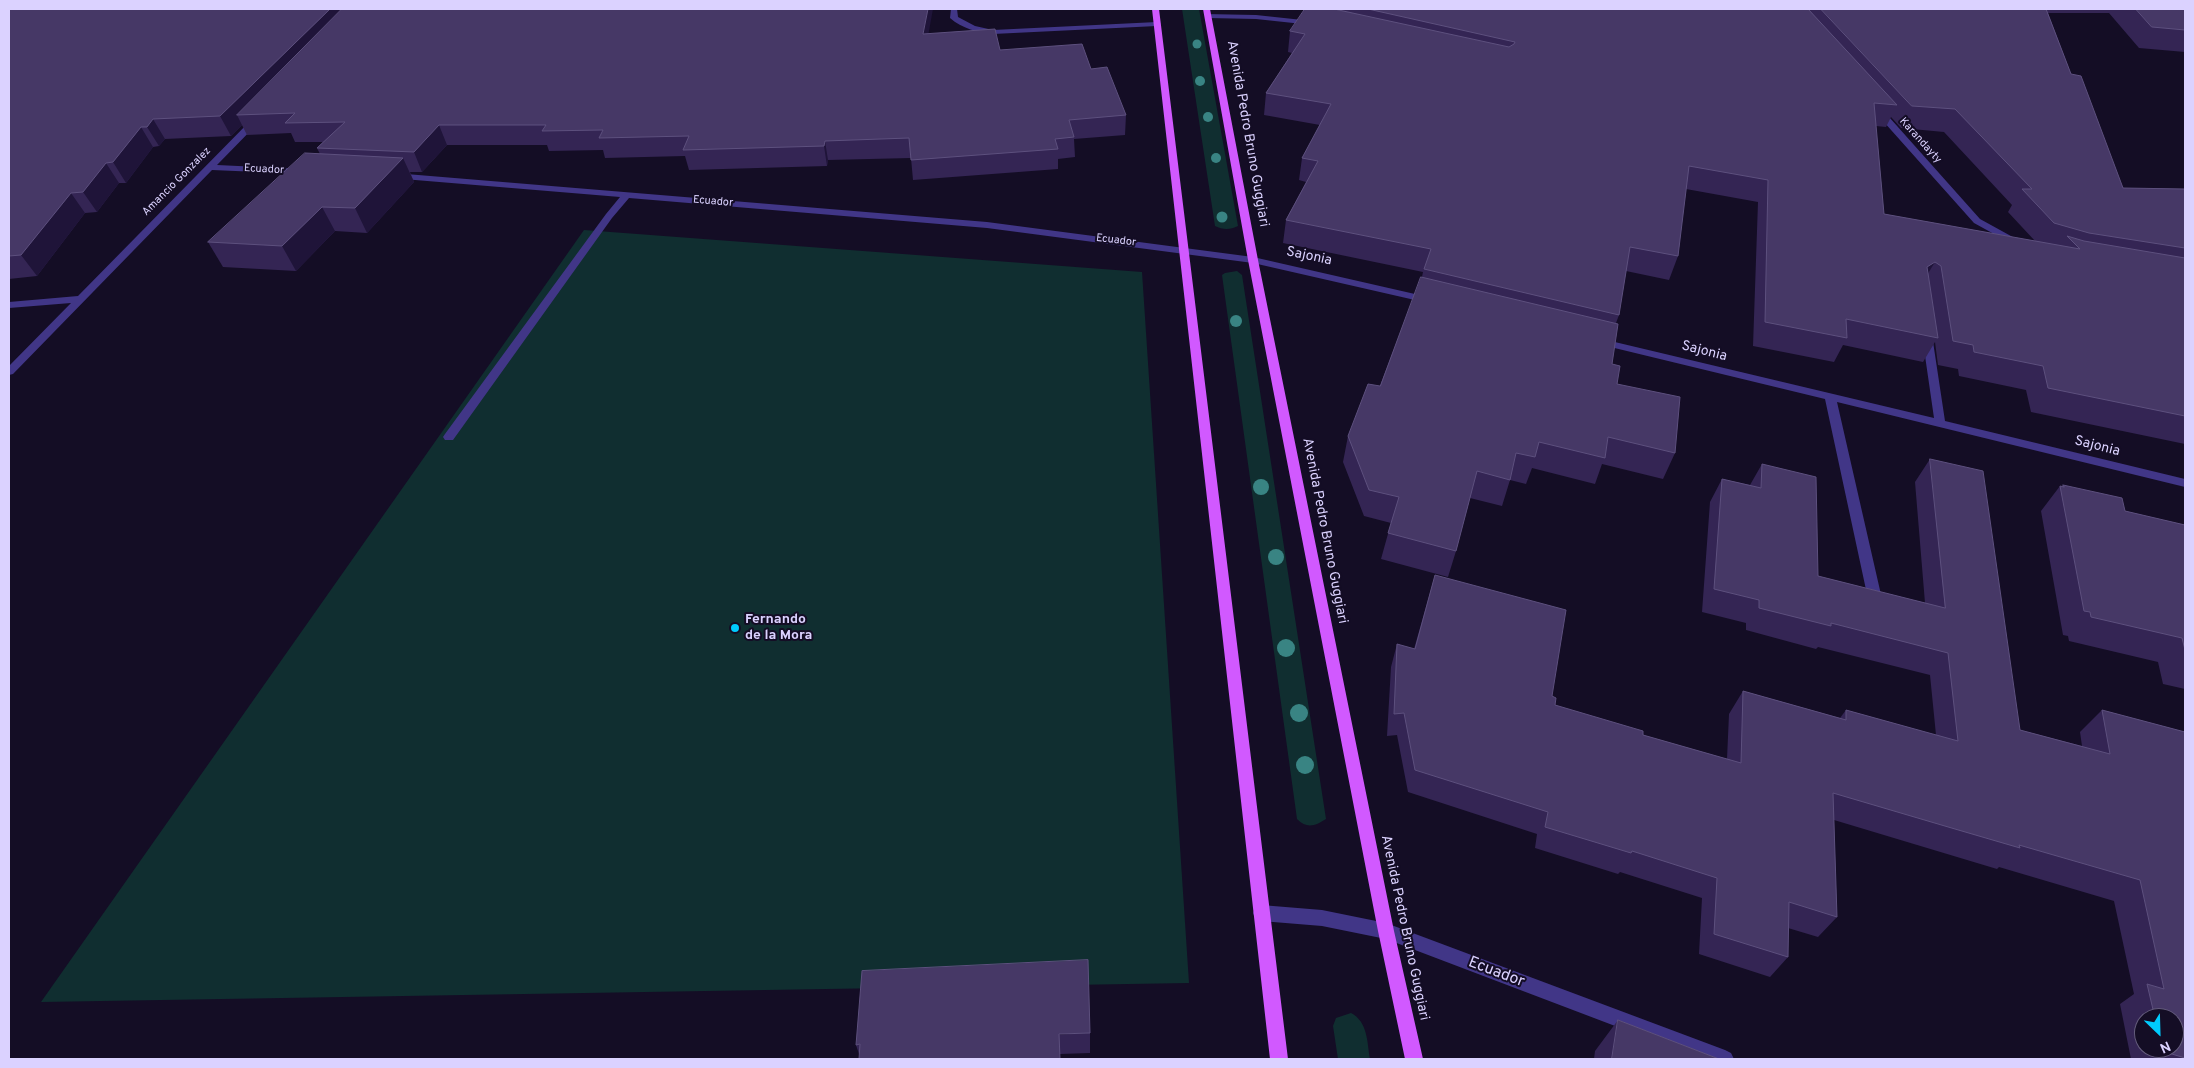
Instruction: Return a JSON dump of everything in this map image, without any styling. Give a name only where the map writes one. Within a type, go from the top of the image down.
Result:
[{"type":"main road","points":[[1155,9],[1260,913],[1279,1059]]},
{"type":"main road","name":"Avenida Pedro Bruno Guggiari","points":[[1207,12],[1253,260],[1386,931],[1414,1059]]},
{"type":"street","points":[[954,9],[954,18],[963,25],[976,30],[993,32],[1157,24]]},
{"type":"street","points":[[1207,12],[1324,24]]},
{"type":"street","name":"Karandayty","points":[[1872,104],[1977,221],[2027,247]]},
{"type":"street","name":"Amancio Gonzalez","points":[[9,372],[78,299],[210,168],[263,112]]},
{"type":"street","name":"Ecuador","points":[[210,168],[309,172]]},
{"type":"street","name":"Ecuador","points":[[389,176],[987,225],[1183,250],[1214,256]]},
{"type":"street","points":[[450,437],[609,216],[627,195]]},
{"type":"street","name":"Sajonia","points":[[1214,256],[1253,260],[1442,304]]},
{"type":"street","points":[[9,305],[78,299]]},
{"type":"street","points":[[1926,328],[1940,424]]},
{"type":"street","name":"Sajonia","points":[[1588,339],[2185,483]]},
{"type":"street","points":[[1830,398],[1875,599]]},
{"type":"street","name":"Ecuador","points":[[1260,913],[1322,918],[1386,931],[1725,1059]]},
{"type":"green space","points":[[1182,9],[1199,9],[1238,226],[1232,228],[1224,229],[1215,226]]},
{"type":"green space","name":"Fernando de la Mora","points":[[584,230],[1142,272],[1189,983],[41,1002]]},
{"type":"green space","points":[[1237,271],[1242,275],[1326,819],[1311,825],[1304,824],[1297,819],[1222,275]]},
{"type":"green space","points":[[1351,1013],[1357,1017],[1364,1027],[1370,1059],[1338,1059],[1333,1026],[1336,1018]]},
{"type":"building","points":[[9,9],[330,9],[220,116],[153,119],[147,127],[141,127],[113,162],[106,163],[83,192],[71,193],[21,255],[9,256]]},
{"type":"building","points":[[342,9],[928,9],[923,34],[995,29],[1000,50],[1082,44],[1091,69],[1107,67],[1126,115],[1069,120],[1074,137],[1055,139],[1058,149],[911,160],[909,138],[825,141],[824,146],[683,150],[689,136],[599,138],[603,130],[542,131],[546,125],[439,125],[414,152],[317,148],[345,122],[285,123],[295,113],[237,115]]},
{"type":"building","points":[[1305,9],[1334,9],[1509,47],[1515,42],[1368,9],[1808,9],[1897,105],[1874,103],[1884,214],[2080,249],[2067,236],[2084,241],[2185,258],[2185,416],[2048,388],[2043,366],[1974,352],[1973,345],[1953,341],[1941,266],[1935,262],[1927,267],[1938,338],[1846,319],[1847,338],[1765,322],[1768,180],[1689,166],[1678,256],[1630,247],[1619,315],[1424,269],[1431,249],[1286,220],[1318,161],[1302,158],[1331,104],[1266,93],[1305,34],[1290,31]]},
{"type":"building","points":[[1821,9],[2046,9],[2071,74],[2081,76],[2123,188],[2185,189],[2185,248],[2089,233],[2054,223],[2022,189],[2032,189],[1955,109],[1912,106]]},
{"type":"building","points":[[2136,9],[2185,9],[2185,30],[2152,27]]},
{"type":"building","points":[[305,153],[403,158],[355,208],[322,207],[282,246],[208,242]]},
{"type":"building","points":[[1421,277],[1618,324],[1612,364],[1620,366],[1617,384],[1680,397],[1675,453],[1608,437],[1605,458],[1539,442],[1535,457],[1516,453],[1510,480],[1477,471],[1456,551],[1388,533],[1399,497],[1369,490],[1348,436],[1368,384],[1380,386]]},
{"type":"building","points":[[1930,459],[1983,471],[2020,730],[2110,754],[2102,710],[2185,732],[2185,1058],[2184,1008],[2153,1008],[2147,984],[2164,989],[2140,880],[2019,845],[2020,848],[1833,793],[1837,917],[1789,902],[1788,957],[1714,934],[1717,878],[1632,851],[1631,853],[1545,827],[1548,812],[1415,770],[1404,713],[1394,714],[1397,644],[1415,649],[1435,575],[1566,610],[1552,696],[1556,698],[1555,705],[1643,731],[1643,735],[1741,763],[1743,691],[1846,720],[1846,710],[1958,741],[1948,653],[1831,623],[1831,626],[1759,608],[1759,600],[1714,589],[1722,479],[1761,488],[1762,464],[1816,477],[1818,576],[1945,608]]},
{"type":"building","points":[[2063,485],[2122,498],[2125,511],[2185,525],[2185,650],[2182,638],[2091,617],[2090,612],[2084,611],[2060,486],[2064,487]]},
{"type":"building","points":[[1088,960],[1090,1033],[1059,1034],[1060,1059],[859,1059],[860,1044],[856,1045],[862,971]]},
{"type":"building","points":[[1618,1020],[1719,1059],[1612,1059]]},
{"type":"place","name":"Fernando de la Mora","points":[[735,628]]}]
